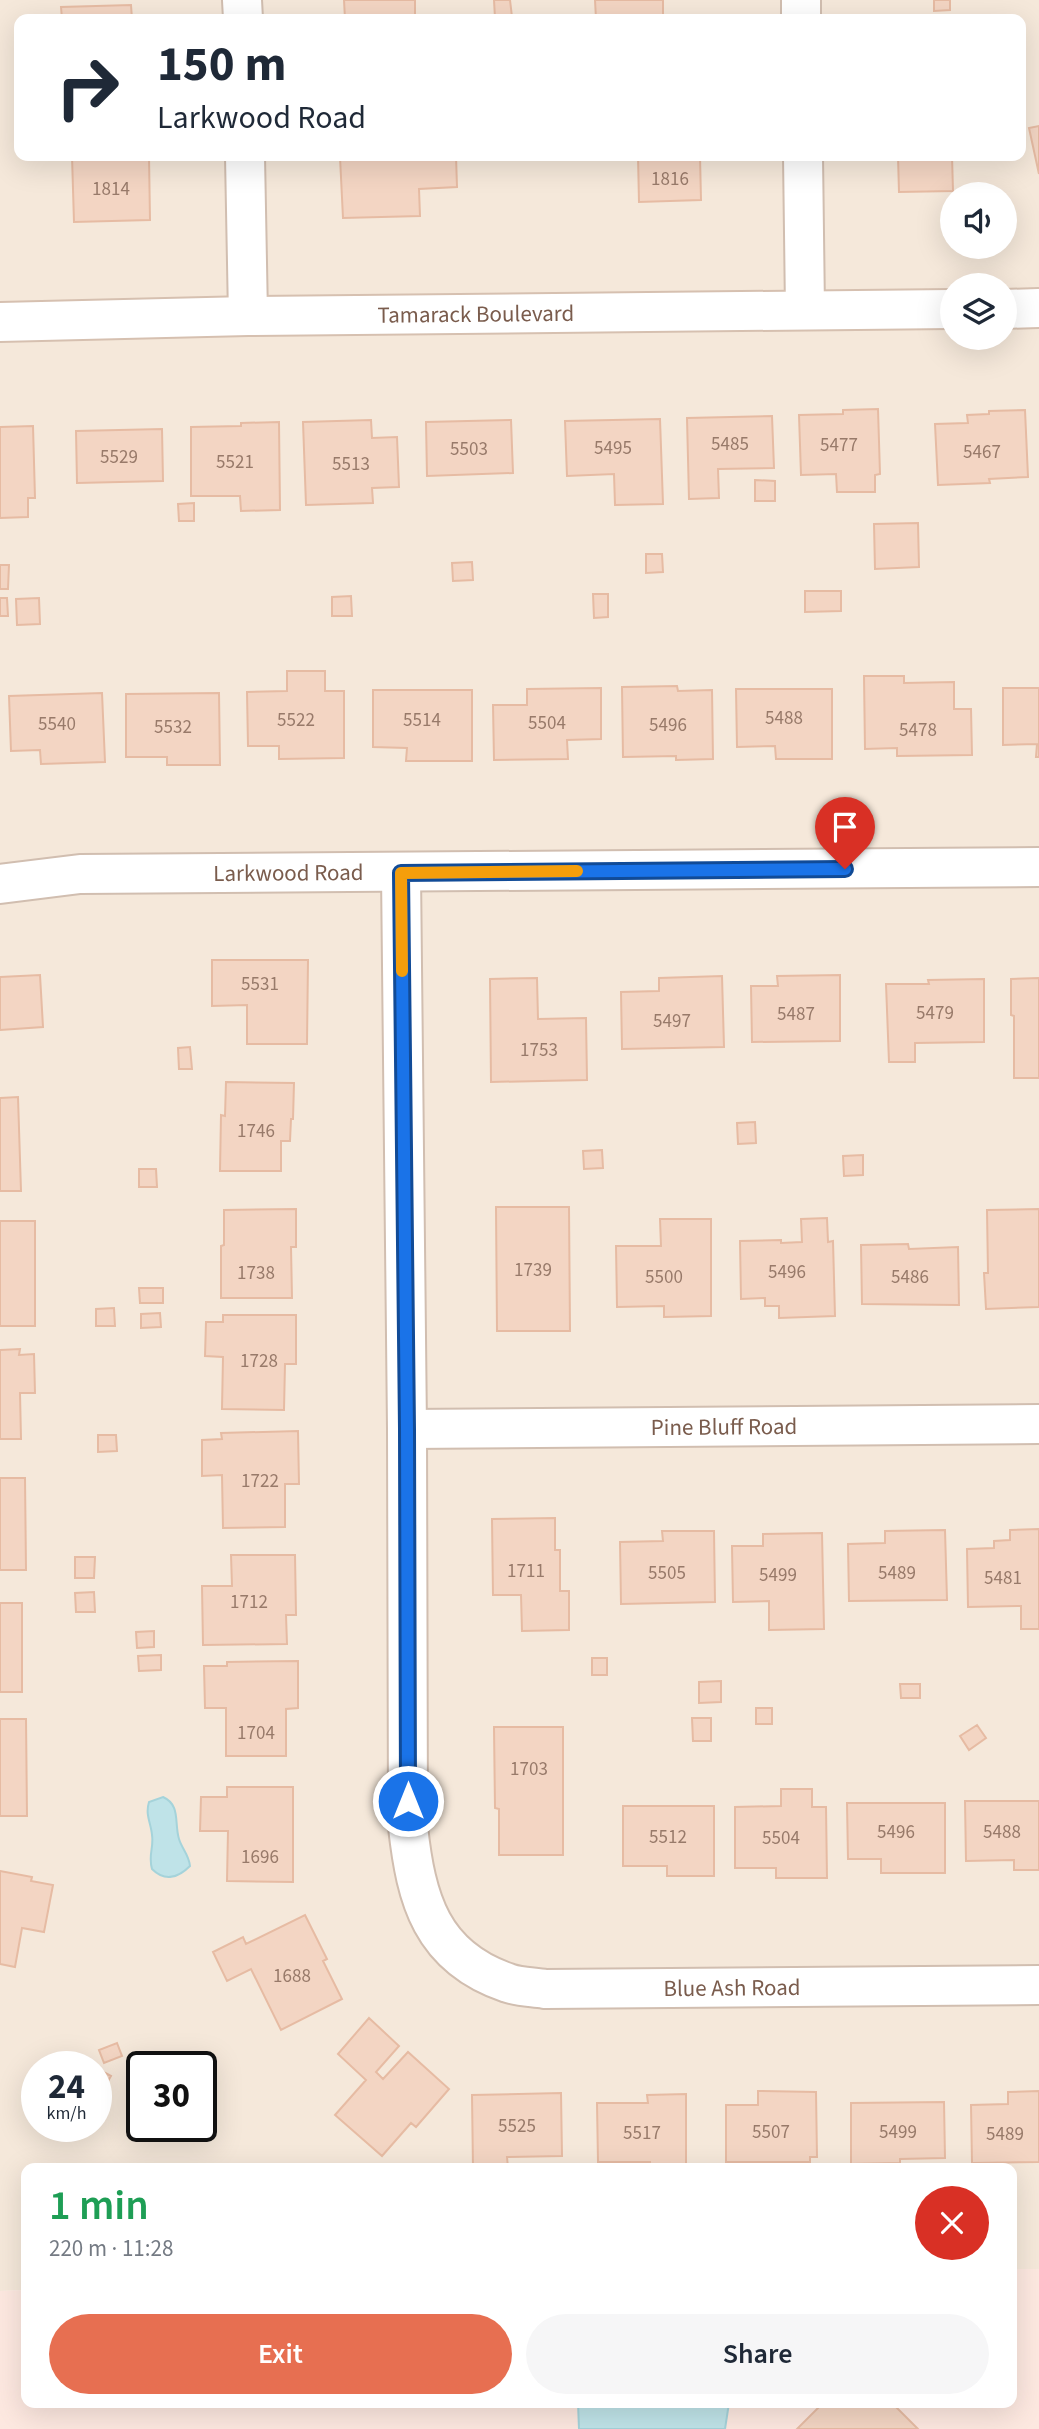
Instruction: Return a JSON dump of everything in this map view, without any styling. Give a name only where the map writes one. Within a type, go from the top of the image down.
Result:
[{"type":"street","points":[[245,161],[248,316]]},
{"type":"street","points":[[803,161],[806,310]]},
{"type":"street","points":[[1017,309],[1039,308]]},
{"type":"street","name":"Tamarack Boulevard","points":[[0,322],[248,316],[940,309]]},
{"type":"street","name":"Larkwood Road","points":[[0,884],[80,874],[1039,867]]},
{"type":"street","points":[[401,873],[407,1429]]},
{"type":"street","name":"Pine Bluff Road","points":[[407,1429],[1039,1424]]},
{"type":"street","name":"Blue Ash Road","points":[[407,1429],[408,1827],[413,1872],[421,1899],[441,1939],[472,1966],[508,1983],[545,1989],[1039,1985]]},
{"type":"shaded area","points":[[0,0],[1039,0],[1039,2269],[1017,2269],[1017,2163],[21,2163],[21,2290],[0,2291]]},
{"type":"shaded area","points":[[1017,2269],[1039,2269],[1039,2429],[0,2429],[0,2291],[21,2290],[21,2408],[1017,2408]]},
{"type":"water","points":[[163,1797],[169,1800],[175,1810],[179,1839],[190,1866],[171,1877],[157,1873],[151,1864],[152,1840],[148,1807],[149,1802]]},
{"type":"water","points":[[578,2408],[728,2408],[725,2429],[579,2429]]},
{"type":"building","points":[[344,0],[415,0],[415,14],[345,14]]},
{"type":"building","points":[[494,0],[510,0],[512,14],[495,14]]},
{"type":"building","points":[[595,0],[663,0],[663,14],[596,14]]},
{"type":"building","points":[[934,0],[950,0],[950,10],[934,11]]},
{"type":"building","points":[[131,5],[132,14],[62,14],[61,7]]},
{"type":"building","points":[[1039,126],[1039,174],[1029,128]]},
{"type":"building","points":[[72,161],[149,161],[150,220],[74,222]]},
{"type":"building","points":[[340,161],[456,161],[457,187],[419,189],[420,216],[343,218]]},
{"type":"building","points":[[638,161],[700,161],[701,200],[639,202]]},
{"type":"building","points":[[898,161],[952,161],[953,182],[940,182],[940,191],[899,192]]},
{"type":"building","points":[[878,409],[880,474],[875,475],[875,492],[837,492],[836,474],[801,475],[799,415],[843,414],[843,410]]},
{"type":"building","points":[[1025,410],[1028,477],[989,479],[990,483],[938,485],[935,424],[968,423],[967,415],[989,414],[989,411]]},
{"type":"building","points":[[772,416],[774,468],[718,469],[719,498],[689,499],[687,418]]},
{"type":"building","points":[[660,419],[663,504],[615,505],[614,474],[567,476],[565,421]]},
{"type":"building","points":[[371,420],[372,438],[397,437],[399,487],[372,488],[373,503],[306,505],[303,422]]},
{"type":"building","points":[[511,420],[513,473],[427,476],[426,422]]},
{"type":"building","points":[[279,422],[280,510],[241,511],[240,496],[191,496],[191,427]]},
{"type":"building","points":[[33,426],[35,498],[28,498],[28,517],[0,518],[0,427]]},
{"type":"building","points":[[162,429],[163,481],[77,483],[76,431]]},
{"type":"building","points":[[755,480],[775,481],[775,501],[755,501]]},
{"type":"building","points":[[194,503],[194,521],[179,521],[178,504]]},
{"type":"building","points":[[918,523],[919,567],[875,569],[874,524]]},
{"type":"building","points":[[646,554],[662,554],[663,572],[646,573]]},
{"type":"building","points":[[472,562],[473,580],[453,581],[452,563]]},
{"type":"building","points":[[0,565],[9,565],[8,589],[0,589]]},
{"type":"building","points":[[805,591],[841,591],[841,611],[805,612]]},
{"type":"building","points":[[593,594],[608,594],[608,617],[594,618]]},
{"type":"building","points":[[351,596],[352,616],[332,616],[332,597]]},
{"type":"building","points":[[0,598],[7,598],[8,616],[0,616]]},
{"type":"building","points":[[39,598],[40,624],[17,625],[16,599]]},
{"type":"building","points":[[287,671],[325,671],[325,691],[344,691],[344,758],[279,759],[279,746],[248,746],[247,692],[287,691]]},
{"type":"building","points":[[864,676],[904,676],[904,683],[954,682],[954,709],[971,709],[972,755],[897,756],[897,748],[865,749]]},
{"type":"building","points":[[677,686],[678,691],[712,690],[713,759],[676,760],[676,756],[623,757],[622,687]]},
{"type":"building","points":[[601,688],[601,739],[567,740],[568,759],[494,760],[493,705],[527,705],[527,689]]},
{"type":"building","points":[[1003,688],[1039,688],[1039,757],[1036,757],[1037,744],[1003,745]]},
{"type":"building","points":[[736,689],[832,689],[832,759],[776,759],[775,746],[737,747]]},
{"type":"building","points":[[373,690],[472,690],[472,761],[406,761],[407,748],[373,747]]},
{"type":"building","points":[[102,693],[105,762],[41,764],[40,750],[11,751],[9,696]]},
{"type":"building","points":[[219,693],[220,765],[167,765],[167,757],[126,757],[126,694]]},
{"type":"building","points":[[212,960],[308,960],[307,1044],[247,1044],[247,1005],[212,1006]]},
{"type":"building","points":[[40,975],[43,1027],[0,1030],[0,977]]},
{"type":"building","points":[[840,975],[840,1041],[752,1042],[751,986],[778,986],[777,976]]},
{"type":"building","points":[[722,976],[724,1047],[622,1049],[621,992],[659,991],[659,978]]},
{"type":"building","points":[[537,978],[538,1019],[586,1018],[587,1080],[491,1082],[490,979]]},
{"type":"building","points":[[1039,978],[1039,1078],[1014,1078],[1011,979]]},
{"type":"building","points":[[984,979],[984,1042],[915,1043],[915,1062],[889,1062],[886,984],[929,984],[928,980]]},
{"type":"building","points":[[190,1047],[192,1069],[179,1069],[178,1048]]},
{"type":"building","points":[[226,1082],[294,1083],[290,1141],[281,1141],[281,1171],[220,1171],[221,1115],[225,1116]]},
{"type":"building","points":[[18,1097],[21,1191],[0,1191],[0,1098]]},
{"type":"building","points":[[755,1122],[756,1143],[738,1144],[737,1123]]},
{"type":"building","points":[[602,1150],[603,1168],[584,1169],[583,1151]]},
{"type":"building","points":[[863,1155],[863,1175],[844,1176],[843,1156]]},
{"type":"building","points":[[139,1169],[156,1169],[157,1187],[139,1187]]},
{"type":"building","points":[[496,1207],[569,1207],[570,1331],[497,1331]]},
{"type":"building","points":[[296,1209],[296,1247],[291,1247],[292,1298],[221,1298],[224,1210]]},
{"type":"building","points":[[1039,1209],[1039,1307],[986,1309],[984,1273],[988,1273],[987,1210]]},
{"type":"building","points":[[827,1218],[828,1242],[833,1241],[835,1316],[779,1318],[779,1306],[765,1306],[765,1298],[741,1299],[740,1241],[802,1242],[801,1219]]},
{"type":"building","points":[[660,1219],[711,1219],[711,1316],[664,1317],[664,1306],[617,1307],[616,1246],[661,1246]]},
{"type":"building","points":[[0,1221],[35,1221],[35,1326],[0,1326]]},
{"type":"building","points":[[908,1244],[909,1249],[958,1247],[959,1305],[862,1304],[861,1245]]},
{"type":"building","points":[[139,1288],[163,1288],[163,1303],[140,1303]]},
{"type":"building","points":[[114,1308],[115,1326],[96,1326],[96,1309]]},
{"type":"building","points":[[160,1313],[161,1327],[141,1328],[141,1314]]},
{"type":"building","points":[[223,1315],[296,1315],[296,1364],[285,1364],[284,1410],[222,1409],[223,1357],[205,1356],[206,1322],[223,1322]]},
{"type":"building","points":[[20,1349],[19,1355],[34,1354],[35,1393],[20,1393],[21,1439],[0,1439],[0,1350]]},
{"type":"building","points":[[298,1431],[299,1484],[285,1484],[285,1527],[223,1528],[222,1475],[202,1476],[202,1440],[222,1439],[221,1433]]},
{"type":"building","points":[[98,1435],[116,1435],[117,1451],[98,1452]]},
{"type":"building","points":[[0,1478],[25,1478],[26,1570],[0,1570]]},
{"type":"building","points":[[555,1518],[555,1550],[560,1550],[560,1591],[569,1591],[569,1630],[522,1631],[521,1595],[493,1595],[492,1519]]},
{"type":"building","points":[[1039,1529],[1039,1629],[1021,1629],[1021,1606],[968,1607],[967,1549],[994,1548],[994,1541],[1010,1540],[1010,1530]]},
{"type":"building","points":[[945,1530],[947,1600],[849,1601],[848,1544],[885,1543],[885,1531]]},
{"type":"building","points":[[662,1531],[714,1531],[715,1602],[621,1604],[620,1542],[663,1541]]},
{"type":"building","points":[[822,1533],[824,1629],[769,1630],[769,1601],[733,1602],[732,1546],[763,1546],[763,1534]]},
{"type":"building","points":[[231,1555],[295,1555],[296,1615],[286,1615],[287,1644],[203,1645],[202,1586],[232,1586]]},
{"type":"building","points":[[75,1557],[95,1557],[94,1578],[75,1578]]},
{"type":"building","points":[[94,1592],[95,1612],[76,1612],[75,1593]]},
{"type":"building","points":[[0,1603],[22,1603],[22,1692],[0,1692]]},
{"type":"building","points":[[154,1631],[154,1647],[137,1648],[136,1632]]},
{"type":"building","points":[[161,1655],[161,1670],[139,1671],[138,1656]]},
{"type":"building","points":[[592,1658],[607,1658],[607,1675],[592,1675]]},
{"type":"building","points":[[298,1661],[298,1708],[286,1709],[286,1756],[226,1756],[226,1708],[205,1708],[204,1666],[227,1666],[227,1662]]},
{"type":"building","points":[[721,1681],[721,1702],[699,1703],[699,1682]]},
{"type":"building","points":[[900,1684],[920,1684],[920,1698],[901,1698]]},
{"type":"building","points":[[756,1708],[772,1708],[772,1724],[756,1724]]},
{"type":"building","points":[[692,1718],[711,1718],[711,1741],[693,1741]]},
{"type":"building","points":[[0,1719],[26,1719],[27,1816],[0,1816]]},
{"type":"building","points":[[977,1725],[986,1738],[969,1750],[960,1736]]},
{"type":"building","points":[[494,1727],[563,1727],[563,1855],[499,1855],[499,1809],[495,1808]]},
{"type":"building","points":[[227,1787],[293,1787],[293,1882],[227,1881],[228,1831],[200,1831],[201,1797],[227,1797]]},
{"type":"building","points":[[781,1789],[812,1789],[812,1807],[826,1807],[827,1878],[776,1878],[776,1868],[735,1868],[735,1807],[781,1806]]},
{"type":"building","points":[[965,1801],[1039,1801],[1039,1870],[1014,1870],[1014,1860],[966,1861]]},
{"type":"building","points":[[847,1803],[945,1803],[945,1873],[881,1873],[881,1859],[848,1859]]},
{"type":"building","points":[[623,1806],[714,1806],[714,1876],[667,1876],[667,1866],[623,1866]]},
{"type":"building","points":[[0,1871],[32,1877],[31,1881],[53,1885],[44,1932],[22,1928],[15,1967],[0,1964]]},
{"type":"building","points":[[305,1915],[327,1959],[323,1961],[342,1999],[281,2030],[251,1969],[227,1981],[213,1952],[243,1937],[246,1944]]},
{"type":"building","points":[[369,2018],[399,2046],[376,2072],[383,2079],[408,2052],[449,2089],[416,2127],[411,2123],[382,2156],[335,2115],[366,2080],[338,2054]]},
{"type":"building","points":[[117,2043],[122,2056],[112,2060],[112,2051],[99,2050]]},
{"type":"building","points":[[758,2091],[816,2092],[817,2157],[810,2157],[810,2162],[726,2162],[726,2105],[758,2105]]},
{"type":"building","points":[[1039,2091],[1039,2162],[972,2163],[971,2105],[1008,2104],[1008,2092]]},
{"type":"building","points":[[561,2093],[562,2156],[507,2157],[508,2163],[473,2163],[472,2095]]},
{"type":"building","points":[[686,2094],[686,2163],[598,2162],[597,2103],[648,2103],[647,2095]]},
{"type":"building","points":[[944,2102],[945,2158],[900,2159],[900,2163],[851,2163],[851,2103]]},
{"type":"building","points":[[818,2408],[897,2408],[918,2429],[797,2429]]},
{"type":"slow traffic","points":[[402,971],[401,873],[577,871]]},
{"type":"route","points":[[408,1801],[401,873],[845,869]]}]
